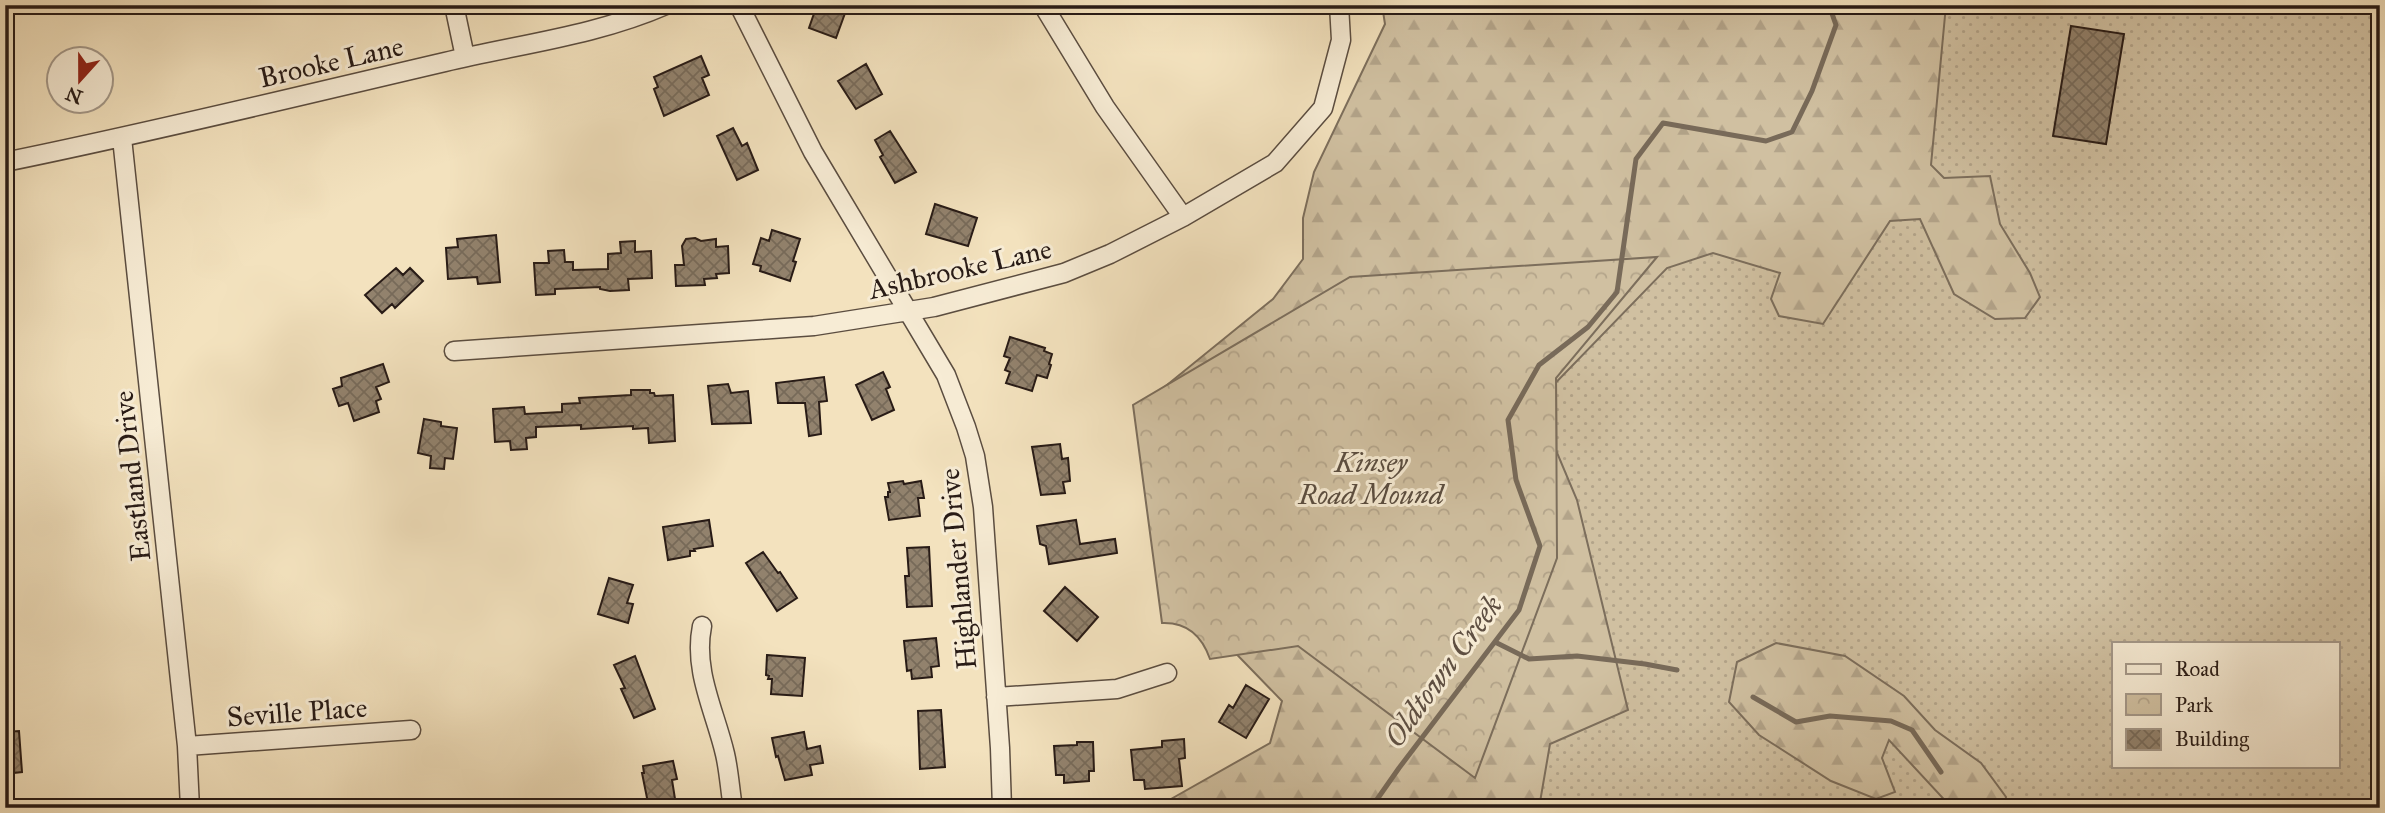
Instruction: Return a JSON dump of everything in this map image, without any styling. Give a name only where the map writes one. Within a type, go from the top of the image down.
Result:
[{"type":"street","points":[[454,5],[465,57]]},
{"type":"street","name":"Brooke Lane","points":[[5,162],[121,138],[465,57],[595,31],[666,5]]},
{"type":"street","name":"Highlander Drive","points":[[739,5],[813,152],[946,375],[975,456],[983,506],[1002,808]]},
{"type":"street","points":[[1043,5],[1105,107],[1183,217]]},
{"type":"street","name":"Ashbrooke Lane","points":[[454,351],[800,327],[909,311],[1064,273],[1110,254],[1183,217],[1275,163],[1324,108],[1341,40],[1339,5]]},
{"type":"street","name":"Eastland Drive","points":[[121,138],[187,746],[190,808]]},
{"type":"street","points":[[702,626],[698,642],[701,673],[726,757],[733,808]]},
{"type":"street","points":[[996,697],[1117,689],[1167,673]]},
{"type":"street","name":"Seville Place","points":[[187,746],[411,730]]},
{"type":"green space","points":[[1382,5],[1946,5],[1931,165],[1944,178],[1990,176],[2000,224],[2030,273],[2040,297],[2025,318],[1995,319],[1954,294],[1920,219],[1890,221],[1823,324],[1779,316],[1771,299],[1780,273],[1713,253],[1667,268],[1536,403],[1577,500],[1628,710],[1550,744],[1539,808],[1171,808],[1171,799],[1270,743],[1282,701],[1216,633],[1141,406],[1273,299],[1303,259],[1303,218],[1314,172],[1385,24]]},
{"type":"green space","points":[[1729,5],[2380,5],[2380,808],[1446,808],[1557,558],[1556,378]]},
{"type":"green space","name":"Kinsey Road Mound","points":[[1657,257],[1556,378],[1557,558],[1475,778],[1298,646],[1210,659],[1203,644],[1192,632],[1179,625],[1162,623],[1133,405],[1350,277]]},
{"type":"green space","points":[[1776,643],[1845,656],[1904,696],[1935,730],[1981,763],[2006,797],[2004,808],[1952,808],[1889,740],[1882,758],[1895,792],[1876,799],[1831,781],[1759,735],[1729,702],[1737,662]]},
{"type":"building","points":[[817,5],[848,5],[836,38],[809,28]]},
{"type":"building","points":[[2071,26],[2124,34],[2106,144],[2053,136]]},
{"type":"building","points":[[701,56],[709,75],[702,78],[709,95],[664,116],[654,89],[658,87],[654,77]]},
{"type":"building","points":[[866,64],[882,94],[856,109],[838,81]]},
{"type":"building","points":[[733,128],[742,146],[747,143],[758,170],[737,180],[717,136]]},
{"type":"building","points":[[890,131],[916,172],[895,183],[880,157],[883,155],[875,140]]},
{"type":"building","points":[[935,204],[977,218],[968,246],[926,234]]},
{"type":"building","points":[[772,230],[800,239],[790,281],[760,271],[761,266],[753,264],[761,238],[769,241]]},
{"type":"building","points":[[496,235],[500,282],[478,284],[477,277],[448,279],[446,248],[458,247],[457,239]]},
{"type":"building","points":[[695,238],[701,241],[716,239],[716,247],[728,246],[729,273],[704,279],[705,285],[676,286],[675,265],[684,265],[682,246],[686,239]]},
{"type":"building","points":[[635,241],[635,252],[651,251],[652,278],[628,279],[629,290],[610,291],[600,287],[555,289],[555,294],[536,295],[534,263],[549,263],[548,251],[564,250],[565,262],[573,262],[573,270],[608,269],[608,254],[621,253],[620,242]]},
{"type":"building","points":[[396,268],[403,275],[410,268],[423,281],[395,308],[392,304],[382,313],[365,295]]},
{"type":"building","points":[[1010,337],[1045,348],[1044,351],[1052,354],[1047,378],[1037,375],[1032,391],[1006,383],[1010,372],[1005,370],[1010,358],[1004,356]]},
{"type":"building","points":[[383,364],[389,382],[376,387],[381,399],[376,401],[379,412],[354,421],[348,403],[339,406],[333,389],[342,386],[341,378]]},
{"type":"building","points":[[883,372],[890,387],[886,389],[894,410],[872,420],[856,385]]},
{"type":"building","points":[[824,377],[827,401],[819,402],[821,434],[809,436],[805,403],[778,403],[776,383]]},
{"type":"building","points":[[728,384],[731,393],[748,391],[751,423],[712,424],[708,386]]},
{"type":"building","points":[[631,390],[650,390],[655,396],[673,395],[675,441],[649,443],[648,428],[633,429],[633,426],[581,429],[581,425],[536,427],[536,437],[526,438],[527,449],[511,450],[510,441],[495,442],[493,409],[524,407],[525,414],[562,412],[562,404],[580,403],[579,398],[631,395]]},
{"type":"building","points":[[424,419],[441,422],[441,426],[457,428],[453,459],[445,458],[444,469],[430,468],[431,456],[418,453]]},
{"type":"building","points":[[1060,444],[1062,459],[1068,458],[1070,481],[1063,482],[1065,493],[1041,495],[1032,447]]},
{"type":"building","points":[[903,481],[904,484],[921,481],[924,498],[918,498],[920,516],[889,520],[885,497],[888,497],[890,492],[888,483]]},
{"type":"building","points":[[709,520],[713,546],[694,549],[695,551],[690,551],[690,556],[668,560],[663,527]]},
{"type":"building","points":[[1076,520],[1080,544],[1115,539],[1117,553],[1049,564],[1046,546],[1040,544],[1037,526]]},
{"type":"building","points":[[929,547],[932,606],[907,607],[907,548]]},
{"type":"building","points":[[763,552],[797,598],[777,611],[746,563]]},
{"type":"building","points":[[609,578],[633,585],[627,603],[633,604],[628,623],[598,614]]},
{"type":"building","points":[[1065,587],[1098,617],[1077,641],[1044,611]]},
{"type":"building","points":[[936,638],[939,666],[931,667],[932,677],[912,679],[911,670],[907,671],[904,641]]},
{"type":"building","points":[[767,655],[805,658],[802,696],[771,694],[772,679],[768,679],[769,676],[766,675]]},
{"type":"building","points":[[635,656],[655,709],[634,718],[621,689],[625,688],[614,665]]},
{"type":"building","points":[[1246,685],[1269,699],[1246,738],[1219,722],[1229,705],[1233,708]]},
{"type":"building","points":[[941,710],[945,767],[920,769],[918,711]]},
{"type":"building","points":[[19,731],[22,772],[5,774],[5,732]]},
{"type":"building","points":[[804,732],[807,749],[820,746],[823,763],[810,765],[812,775],[785,780],[772,738]]},
{"type":"building","points":[[1184,739],[1185,758],[1179,759],[1182,786],[1145,789],[1144,780],[1134,780],[1131,750],[1162,747],[1162,741]]},
{"type":"building","points":[[1077,742],[1093,742],[1094,771],[1089,771],[1089,781],[1064,783],[1064,775],[1056,775],[1054,746],[1077,745]]},
{"type":"building","points":[[673,761],[677,779],[672,780],[676,805],[649,808],[643,766]]},
{"type":"waterway","name":"Oldtown Creek","points":[[1371,808],[1519,610],[1540,546],[1516,480],[1508,420],[1539,365],[1588,327],[1617,292],[1636,159],[1663,123],[1766,141],[1792,132],[1812,91],[1836,25],[1829,5]]},
{"type":"waterway","points":[[1495,642],[1529,659],[1577,656],[1677,670]]},
{"type":"waterway","points":[[1753,697],[1796,722],[1830,716],[1891,721],[1912,730],[1941,772]]}]
